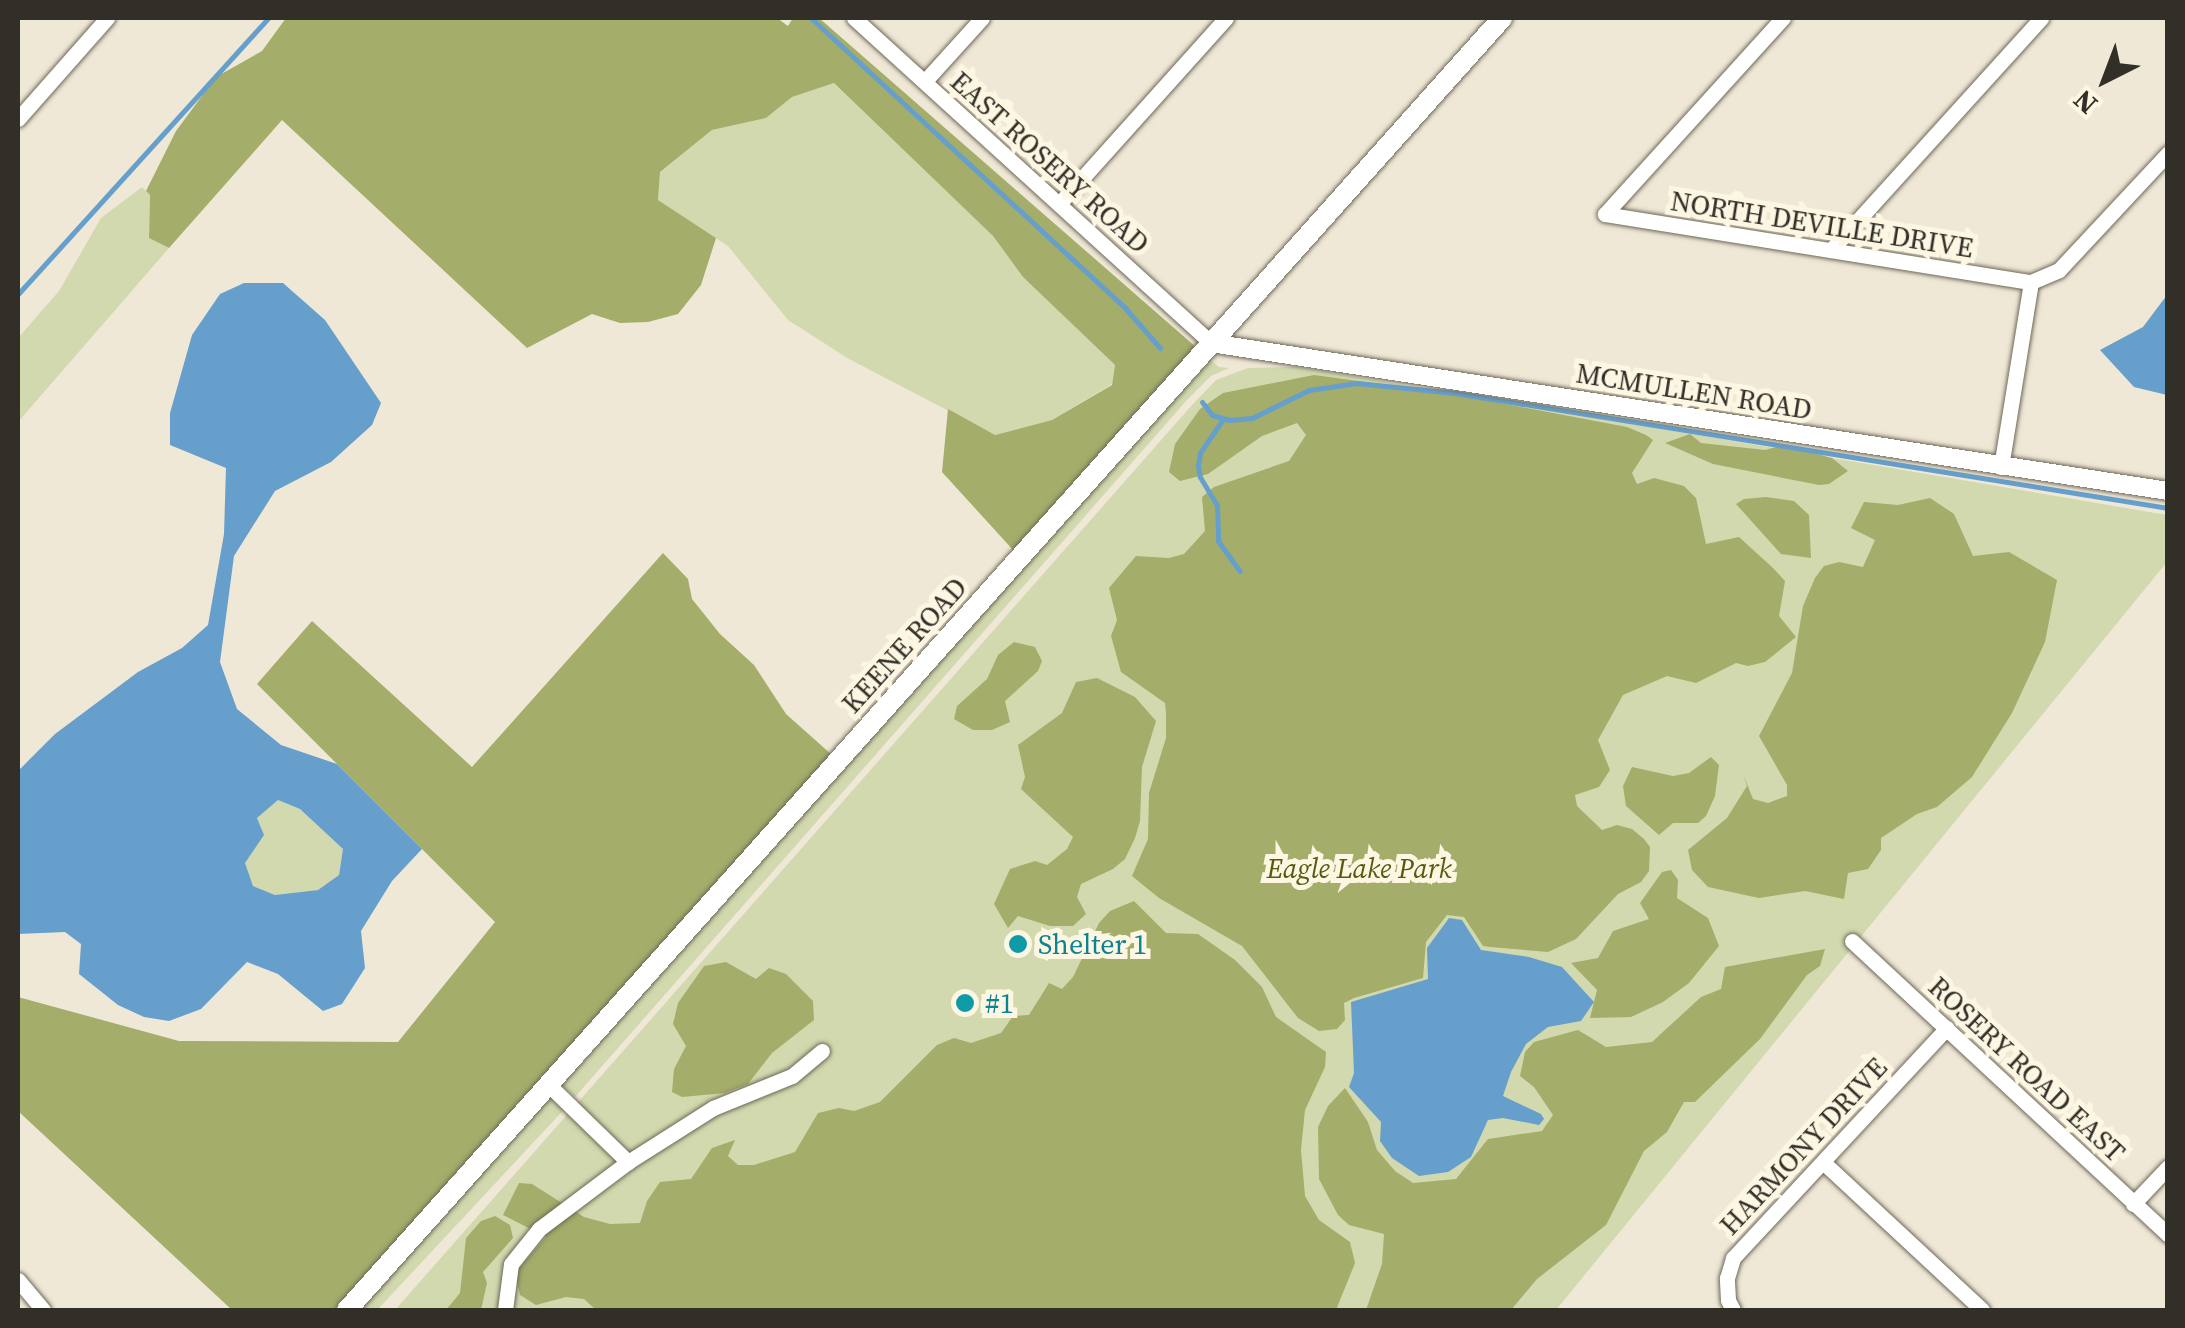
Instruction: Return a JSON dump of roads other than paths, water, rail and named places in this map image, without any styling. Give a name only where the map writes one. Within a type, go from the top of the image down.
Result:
[{"type":"main road","name":"KEENE ROAD","points":[[348,1310],[1502,18]]},
{"type":"street","points":[[18,119],[107,18]]},
{"type":"street","name":"EAST ROSERY ROAD","points":[[854,18],[1212,343]]},
{"type":"street","points":[[925,82],[982,18]]},
{"type":"street","points":[[1058,204],[1226,18]]},
{"type":"street","name":"NORTH DEVILLE DRIVE","points":[[1784,18],[1605,214],[2032,282]]},
{"type":"street","points":[[1831,250],[2041,18]]},
{"type":"street","points":[[2001,468],[2032,282],[2059,270],[2168,153]]},
{"type":"street","name":"MCMULLEN ROAD","points":[[1212,343],[2168,491]]},
{"type":"street","name":"ROSERY ROAD EAST","points":[[1852,941],[2168,1235]]},
{"type":"street","name":"HARMONY DRIVE","points":[[1734,1310],[1726,1278],[1732,1258],[1947,1028]]},
{"type":"street","points":[[505,1310],[506,1280],[521,1247],[628,1162],[713,1108],[806,1068],[822,1050]]},
{"type":"street","points":[[548,1084],[628,1162]]},
{"type":"street","points":[[1824,1163],[1982,1310]]},
{"type":"street","points":[[2133,1204],[2168,1166]]},
{"type":"street","points":[[18,1280],[43,1310]]},
{"type":"water","points":[[244,283],[283,283],[325,320],[381,403],[372,425],[331,462],[275,491],[234,556],[220,662],[237,709],[281,745],[337,764],[422,849],[392,881],[361,931],[365,968],[342,1004],[323,1011],[278,974],[247,962],[201,1009],[169,1021],[144,1017],[118,1005],[79,974],[81,944],[65,932],[18,934],[18,771],[55,734],[138,672],[182,648],[208,625],[224,534],[226,468],[170,445],[170,413],[192,335],[220,294]],"holes":[[[278,800],[300,809],[343,849],[339,875],[318,890],[275,895],[253,886],[245,863],[264,835],[257,818]]]},
{"type":"water","points":[[2167,295],[2167,395],[2134,387],[2100,350],[2143,327]]},
{"type":"water","points":[[1449,918],[1462,920],[1481,950],[1529,957],[1562,967],[1594,1002],[1581,1021],[1548,1027],[1526,1044],[1511,1072],[1503,1096],[1541,1114],[1544,1119],[1539,1125],[1503,1118],[1488,1120],[1471,1157],[1448,1172],[1419,1176],[1392,1158],[1380,1141],[1381,1122],[1349,1087],[1354,1073],[1351,1002],[1428,979],[1427,948]]},
{"type":"waterway","points":[[18,294],[268,18]]},
{"type":"waterway","points":[[811,18],[1126,309],[1160,348]]},
{"type":"waterway","points":[[1202,402],[1212,415],[1229,420],[1252,418],[1309,390],[1356,383],[1455,393],[2168,508]]},
{"type":"waterway","points":[[1223,419],[1200,453],[1198,466],[1200,477],[1217,505],[1218,541],[1240,571]]},
{"type":"place","name":"Shelter 1","points":[[1018,944]]},
{"type":"place","name":"#1","points":[[965,1003]]},
{"type":"park label","name":"Eagle Lake Park","points":[[1359,868]]}]
